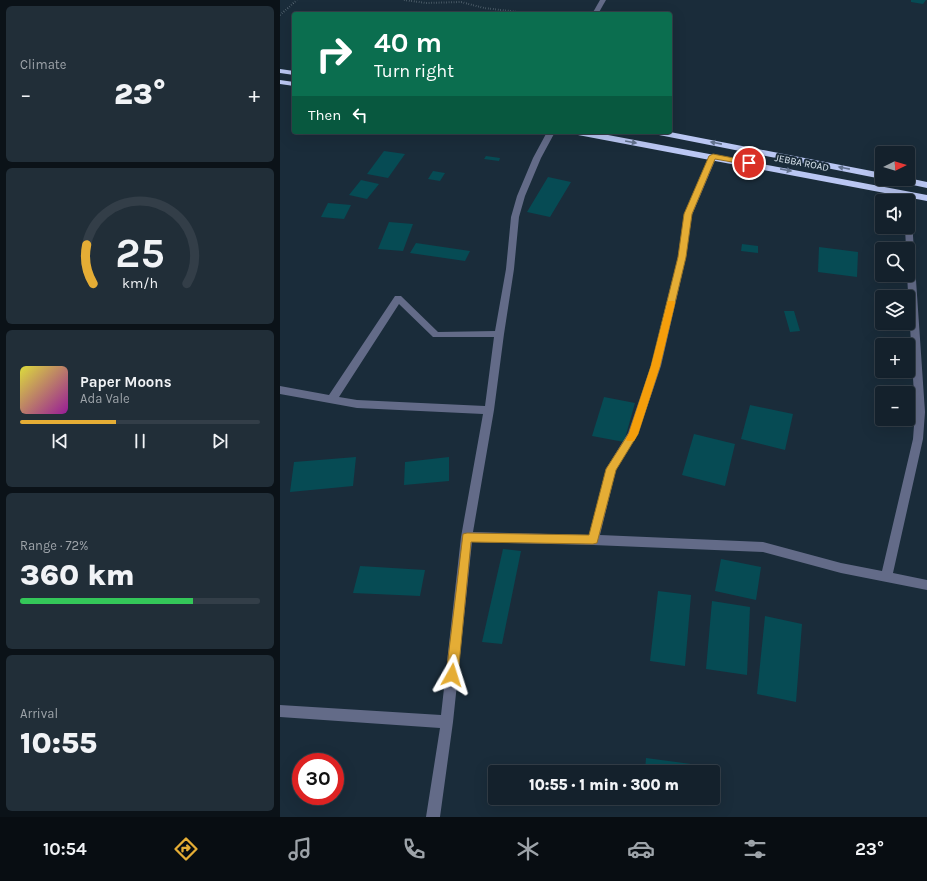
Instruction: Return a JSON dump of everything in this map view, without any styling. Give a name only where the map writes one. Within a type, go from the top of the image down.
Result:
[{"type":"highway","points":[[280,71],[292,74]]},
{"type":"highway","points":[[280,82],[292,84]]},
{"type":"highway","name":"JEBBA ROAD","points":[[589,134],[911,194]]},
{"type":"highway","points":[[669,134],[875,175]]},
{"type":"highway","points":[[915,183],[927,186]]},
{"type":"highway","name":"JEBBA ROAD","points":[[915,195],[927,198]]},
{"type":"street","points":[[597,12],[603,0]]},
{"type":"street","points":[[433,817],[447,722],[467,537],[489,410],[499,334],[510,269],[512,238],[521,196],[537,158],[551,134]]},
{"type":"street","points":[[593,540],[611,469],[634,434],[656,366],[682,257],[688,214],[713,156]]},
{"type":"street","points":[[886,577],[918,439],[920,412],[909,234]]},
{"type":"street","points":[[332,400],[398,298],[436,335],[499,334]]},
{"type":"street","points":[[280,390],[357,404],[489,410]]},
{"type":"street","points":[[467,537],[593,540],[763,547],[841,568],[927,585]]},
{"type":"street","points":[[280,712],[447,722]]},
{"type":"path","points":[[280,15],[297,0]]},
{"type":"path","points":[[404,0],[426,3],[461,2],[484,8],[518,12]]},
{"type":"building","points":[[911,0],[926,0],[923,4],[911,2]]},
{"type":"building","points":[[384,151],[405,154],[388,178],[367,174]]},
{"type":"building","points":[[486,156],[500,158],[499,161],[484,159]]},
{"type":"building","points":[[433,171],[445,173],[440,181],[428,179]]},
{"type":"building","points":[[548,177],[571,182],[550,217],[527,212]]},
{"type":"building","points":[[361,180],[379,184],[367,199],[349,195]]},
{"type":"building","points":[[328,203],[351,205],[344,219],[321,217]]},
{"type":"building","points":[[389,222],[413,224],[403,251],[378,249]]},
{"type":"building","points":[[416,243],[470,251],[465,261],[410,253]]},
{"type":"building","points":[[742,244],[758,246],[758,253],[741,251]]},
{"type":"building","points":[[819,247],[858,252],[857,277],[818,272]]},
{"type":"building","points":[[784,311],[794,311],[800,331],[790,332]]},
{"type":"building","points":[[604,397],[635,403],[624,442],[592,436]]},
{"type":"building","points":[[750,405],[793,414],[785,450],[741,439]]},
{"type":"building","points":[[694,434],[735,444],[725,486],[682,475]]},
{"type":"building","points":[[356,457],[353,486],[290,492],[294,462]]},
{"type":"building","points":[[449,457],[449,481],[404,485],[405,462]]},
{"type":"building","points":[[503,549],[521,551],[502,644],[482,642]]},
{"type":"building","points":[[721,559],[761,567],[756,600],[715,591]]},
{"type":"building","points":[[360,566],[425,570],[420,596],[353,593]]},
{"type":"building","points":[[658,591],[691,595],[685,666],[650,661]]},
{"type":"building","points":[[712,601],[750,607],[747,675],[706,669]]},
{"type":"building","points":[[765,616],[802,624],[796,702],[757,694]]},
{"type":"building","points":[[646,758],[698,765],[646,765]]},
{"type":"slow traffic","points":[[631,439],[634,434],[656,366],[671,303]]},
{"type":"route","points":[[452,675],[467,537],[593,540],[611,469],[634,434],[656,366],[682,257],[688,214],[713,156],[749,163]]}]
